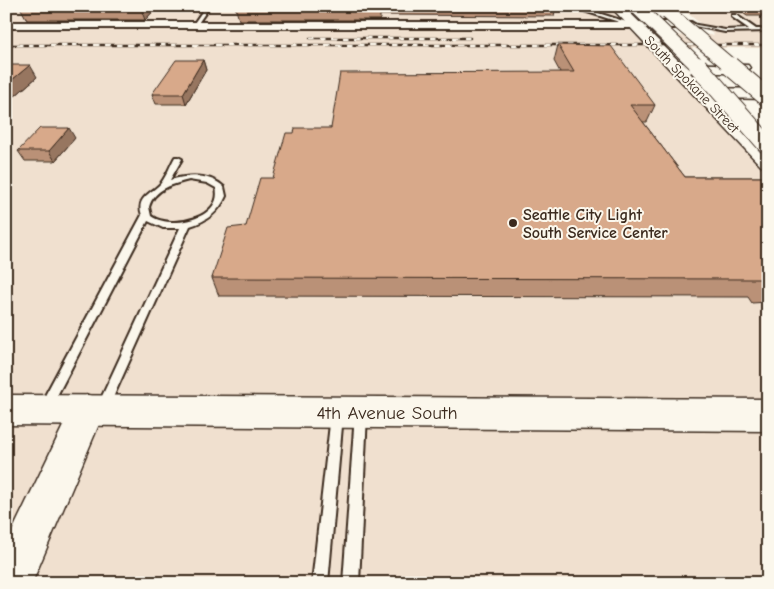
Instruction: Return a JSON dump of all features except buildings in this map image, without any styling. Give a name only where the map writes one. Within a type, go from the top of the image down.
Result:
[{"type":"main road","name":"South Spokane Street","points":[[616,6],[768,162]]},
{"type":"main road","points":[[636,6],[690,57],[768,146]]},
{"type":"main road","points":[[646,6],[764,104]]},
{"type":"main road","points":[[661,6],[764,104]]},
{"type":"main road","points":[[669,6],[768,90]]},
{"type":"main road","points":[[677,68],[742,68]]},
{"type":"main road","points":[[701,93],[768,94]]},
{"type":"main road","name":"4th Avenue South","points":[[6,410],[768,415]]},
{"type":"main road","points":[[10,583],[94,410]]},
{"type":"street","points":[[6,24],[19,15]]},
{"type":"street","points":[[6,24],[691,25]]},
{"type":"lane","points":[[194,25],[208,6]]},
{"type":"lane","points":[[570,6],[634,25]]},
{"type":"lane","points":[[734,16],[754,30]]},
{"type":"lane","points":[[691,25],[725,31],[768,30]]},
{"type":"lane","points":[[163,186],[178,159]]},
{"type":"lane","points":[[189,178],[202,178],[220,186],[223,193],[222,201],[206,217],[186,224],[165,225],[154,222],[146,216],[144,210],[144,204],[155,191],[163,186],[189,178]]},
{"type":"lane","points":[[44,410],[146,216]]},
{"type":"lane","points":[[94,410],[186,224]]},
{"type":"lane","points":[[320,583],[349,412]]},
{"type":"lane","points":[[349,412],[351,583]]},
{"type":"shaded area","points":[[6,6],[608,6],[636,36],[714,35],[679,6],[768,6],[768,48],[648,48],[768,175],[768,583],[6,583]]},
{"type":"railway","points":[[310,38],[470,38]]},
{"type":"railway","points":[[6,45],[768,45]]},
{"type":"place","name":"Seattle City Light South Service Center","points":[[513,223]]}]
